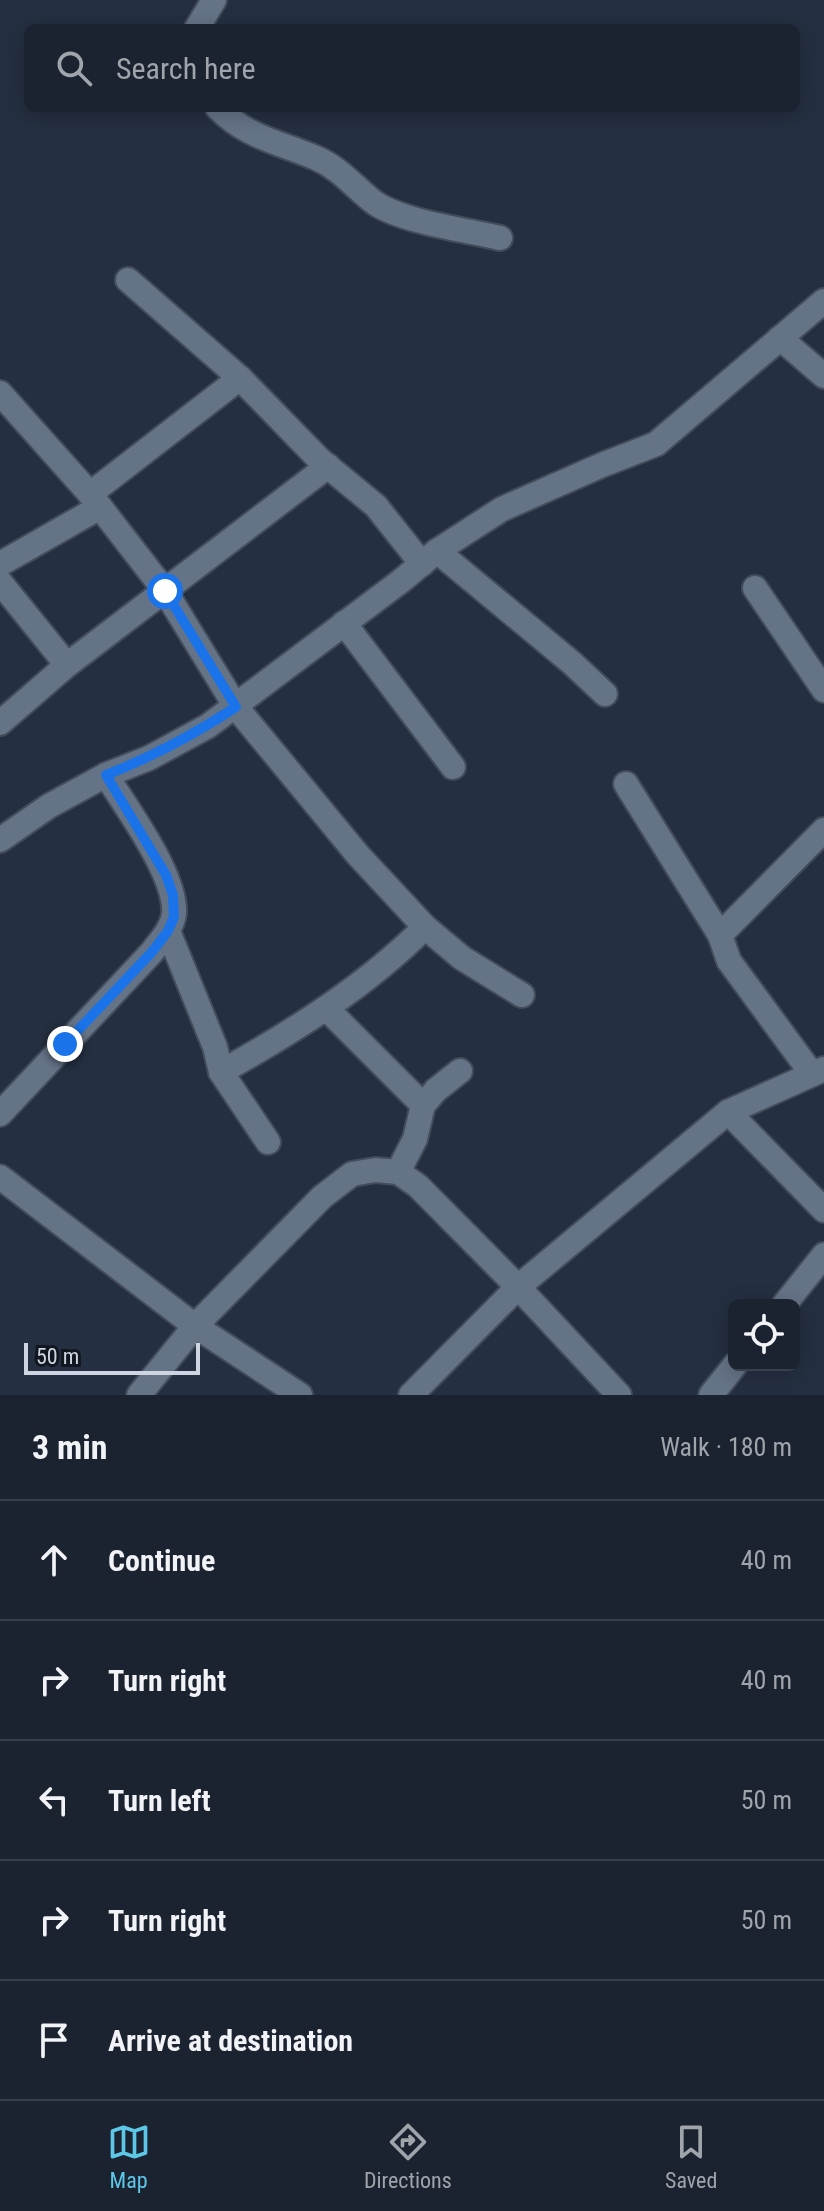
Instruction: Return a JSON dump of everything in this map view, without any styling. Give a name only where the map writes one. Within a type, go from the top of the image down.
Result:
[{"type":"street","points":[[199,24],[214,0]]},
{"type":"street","points":[[222,112],[258,138],[318,159],[345,176],[376,204],[399,215],[500,238]]},
{"type":"street","points":[[128,280],[240,378],[328,466],[376,506],[429,557],[572,663],[605,694]]},
{"type":"street","points":[[0,840],[49,806],[208,726],[429,557],[502,509],[656,444],[824,301]]},
{"type":"street","points":[[780,338],[824,376]]},
{"type":"street","points":[[0,564],[95,500],[240,378]]},
{"type":"street","points":[[0,393],[95,500],[165,591],[236,707],[358,855],[425,927],[462,958],[522,995]]},
{"type":"street","points":[[0,723],[67,665],[328,466]]},
{"type":"street","points":[[0,582],[67,665]]},
{"type":"street","points":[[755,588],[824,690]]},
{"type":"street","points":[[344,623],[453,767]]},
{"type":"street","points":[[0,1114],[152,952],[174,917],[173,895],[166,875],[106,775]]},
{"type":"street","points":[[423,1391],[518,1287],[728,1112],[818,1072],[729,961],[720,935],[626,784]]},
{"type":"street","points":[[720,935],[824,830]]},
{"type":"street","points":[[221,1072],[326,1008],[373,974],[425,927]]},
{"type":"street","points":[[168,931],[215,1047],[221,1072],[268,1142]]},
{"type":"street","points":[[326,1008],[423,1105]]},
{"type":"street","points":[[398,1172],[415,1139],[423,1105],[460,1071]]},
{"type":"street","points":[[728,1112],[824,1210]]},
{"type":"street","points":[[139,1395],[195,1326],[322,1197],[352,1174],[375,1170],[398,1172],[418,1186],[619,1395]]},
{"type":"street","points":[[0,1177],[195,1326],[300,1395]]},
{"type":"street","points":[[789,1299],[824,1255]]},
{"type":"street","points":[[711,1395],[730,1371]]},
{"type":"route","points":[[65,1044],[152,952],[174,917],[173,895],[166,875],[106,775],[149,758],[236,707],[165,591]]}]
